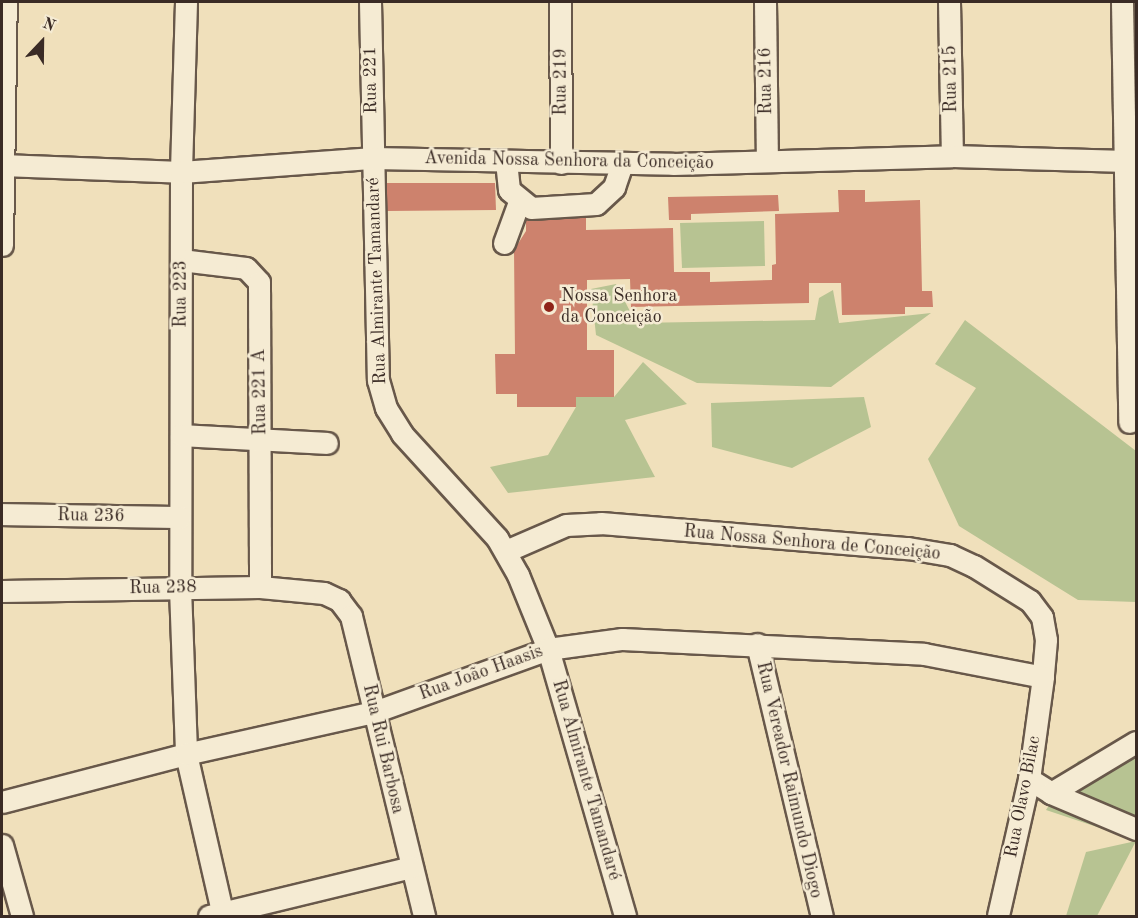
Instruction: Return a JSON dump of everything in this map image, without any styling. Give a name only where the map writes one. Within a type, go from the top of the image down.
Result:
[{"type":"street","points":[[2,245],[6,2]]},
{"type":"street","name":"Rua 223","points":[[186,2],[181,172],[180,588],[186,753],[218,915]]},
{"type":"street","name":"Rua 221","points":[[370,2],[373,158]]},
{"type":"street","name":"Rua 219","points":[[560,2],[561,163]]},
{"type":"street","name":"Rua 216","points":[[765,2],[767,161]]},
{"type":"street","name":"Rua 215","points":[[949,2],[952,156]]},
{"type":"street","points":[[1122,2],[1131,161],[1129,422]]},
{"type":"street","name":"Avenida Nossa Senhora da Conceição","points":[[2,165],[181,172],[373,158],[622,164],[952,156],[1131,161]]},
{"type":"street","name":"Rua Almirante Tamandaré","points":[[373,158],[378,380],[386,408],[402,434],[506,550],[548,649],[625,916]]},
{"type":"street","points":[[506,161],[509,190],[519,202],[531,208],[596,204],[614,187],[622,164]]},
{"type":"street","points":[[504,243],[519,202]]},
{"type":"street","name":"Rua 221 A","points":[[181,260],[246,268],[256,276],[261,438],[260,587]]},
{"type":"street","points":[[182,435],[327,443]]},
{"type":"street","name":"Rua 236","points":[[2,514],[180,518]]},
{"type":"street","name":"Rua Nossa Senhora de Conceição","points":[[506,550],[566,525],[601,523],[908,548],[950,555],[974,566],[1030,601],[1042,617],[1046,640],[1043,677]]},
{"type":"street","name":"Rua 238","points":[[2,591],[260,587],[324,593]]},
{"type":"street","name":"Rua Rui Barbosa","points":[[324,593],[339,600],[351,616],[424,916]]},
{"type":"street","name":"Rua João Haasis","points":[[2,802],[186,753],[374,712],[548,649],[622,639],[924,654],[1043,677]]},
{"type":"street","name":"Rua Vereador Raimundo Diogo","points":[[757,644],[822,916]]},
{"type":"street","name":"Rua Olavo Bilac","points":[[998,916],[1029,779],[1043,677]]},
{"type":"street","points":[[1051,793],[1137,742]]},
{"type":"street","points":[[1029,779],[1051,793],[1137,829]]},
{"type":"street","points":[[2,845],[22,916]]},
{"type":"street","points":[[218,915],[411,867]]},
{"type":"green space","points":[[764,221],[765,266],[682,268],[680,223]]},
{"type":"green space","points":[[616,284],[636,323],[815,320],[819,298],[833,290],[839,323],[931,313],[831,387],[697,383],[596,335],[591,289]]},
{"type":"green space","points":[[965,320],[1136,451],[1136,602],[1078,600],[959,526],[928,459],[976,388],[935,364]]},
{"type":"green space","points":[[643,362],[687,404],[625,420],[655,477],[508,493],[490,467],[548,455],[576,407],[576,397],[614,397]]},
{"type":"green space","points":[[864,397],[871,427],[792,468],[712,447],[711,403]]},
{"type":"green space","points":[[1136,744],[1136,818],[1103,829],[1046,810],[1078,761]]},
{"type":"green space","points":[[1136,841],[1097,916],[1066,916],[1086,852]]},
{"type":"building","points":[[387,183],[495,183],[496,210],[387,211]]},
{"type":"building","points":[[838,190],[865,190],[865,202],[920,200],[922,291],[932,291],[933,307],[905,307],[905,314],[842,315],[841,283],[809,283],[809,303],[631,307],[630,279],[587,280],[587,350],[614,350],[614,397],[576,397],[576,407],[517,407],[517,394],[496,394],[495,354],[515,354],[514,250],[526,231],[526,219],[586,217],[586,230],[673,228],[674,272],[710,272],[710,282],[772,280],[772,265],[776,264],[775,214],[839,212]]},
{"type":"building","points":[[778,195],[779,211],[691,214],[691,220],[669,220],[668,197]]},
{"type":"place","name":"Nossa Senhora da Conceição","points":[[549,307]]}]
